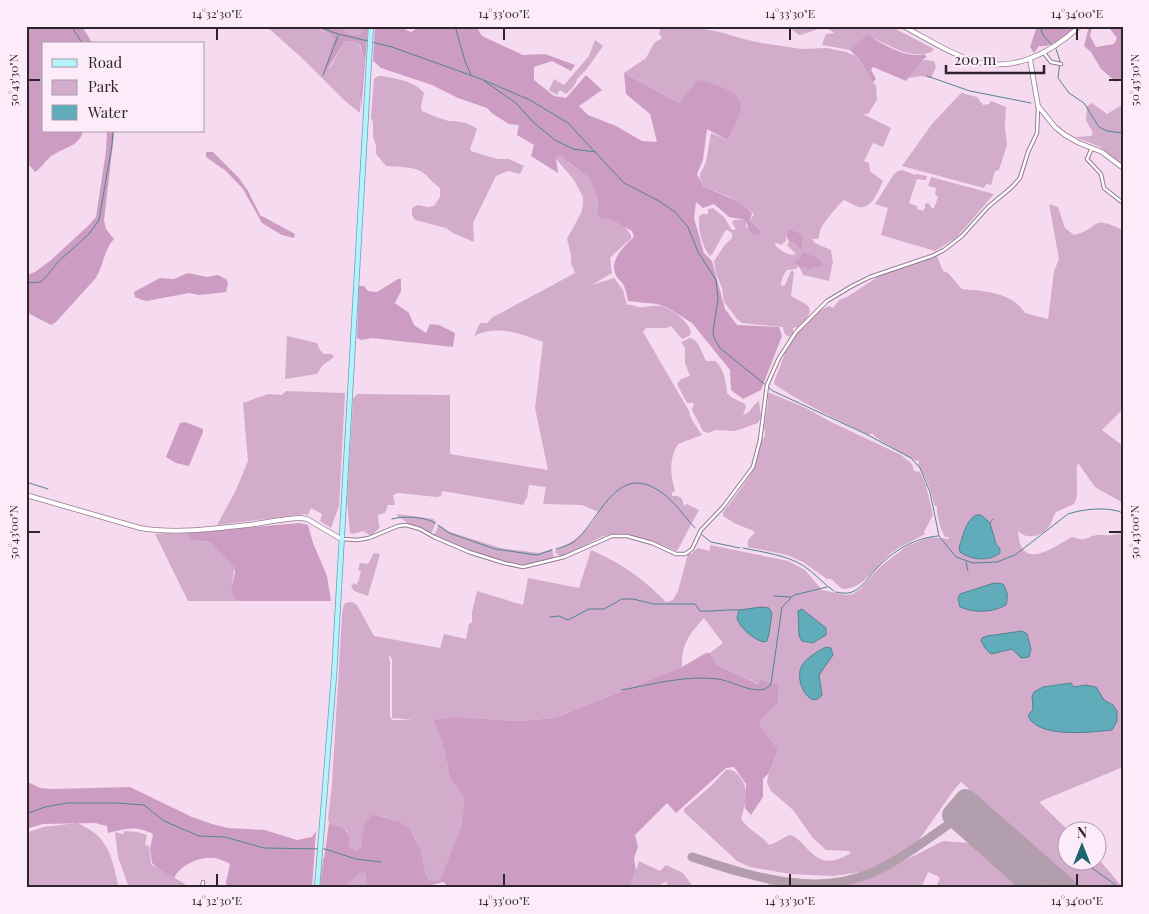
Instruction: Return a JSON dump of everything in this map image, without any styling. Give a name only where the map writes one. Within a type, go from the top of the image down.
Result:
[{"type":"main road","points":[[317,888],[331,723],[371,26]]},
{"type":"street","points":[[903,26],[967,59],[980,63],[1008,63],[1030,59],[1057,46],[1080,26]]},
{"type":"street","points":[[1044,53],[1051,62],[1061,64]]},
{"type":"street","points":[[26,495],[140,528],[154,530],[238,526],[302,518],[341,539],[357,540],[369,538],[398,526],[406,525],[420,529],[469,552],[524,567],[564,557],[612,536],[627,536],[652,543],[676,554],[685,554],[692,549],[701,530],[723,507],[753,467],[760,440],[767,384],[792,336],[834,296],[870,277],[932,256],[944,250],[962,236],[988,207],[1020,178],[1028,152],[1039,128],[1038,106],[1030,59]]},
{"type":"street","points":[[1038,106],[1058,131],[1102,152],[1123,168]]},
{"type":"street","points":[[1092,148],[1087,159],[1101,174],[1104,188],[1123,203]]},
{"type":"street","points":[[202,888],[203,882]]},
{"type":"green space","points":[[266,26],[310,27],[326,32],[333,37],[334,42],[324,71],[330,67],[345,41],[359,43],[364,58],[360,92],[360,113],[344,100],[303,59]]},
{"type":"green space","points":[[336,26],[365,26],[362,33],[351,34]]},
{"type":"green space","points":[[661,26],[688,26],[762,43],[802,49],[827,48],[846,52],[856,56],[876,86],[877,100],[868,114],[863,114],[891,128],[883,147],[873,143],[864,161],[869,163],[870,171],[883,181],[874,198],[864,207],[855,206],[844,200],[820,229],[818,239],[812,239],[815,243],[831,250],[833,262],[829,281],[803,275],[801,267],[817,267],[820,259],[803,254],[802,234],[788,228],[786,241],[781,245],[774,244],[789,254],[795,255],[787,245],[789,242],[794,243],[801,250],[800,257],[795,262],[798,267],[787,270],[782,278],[781,286],[785,285],[791,271],[793,271],[791,295],[807,305],[810,310],[798,327],[793,328],[793,333],[789,337],[784,333],[783,327],[742,323],[737,319],[724,302],[714,261],[732,238],[732,233],[727,230],[725,231],[710,256],[705,248],[700,232],[699,217],[702,214],[708,214],[708,209],[713,208],[724,217],[732,230],[736,229],[732,223],[734,220],[745,220],[746,227],[760,230],[753,226],[750,221],[754,214],[730,197],[703,186],[700,179],[700,174],[706,162],[711,133],[727,140],[741,104],[679,103],[624,73],[646,58],[654,43],[662,38],[659,33]]},
{"type":"green space","points":[[787,26],[890,26],[934,49],[932,52],[924,54],[909,53],[875,39],[850,50],[822,45],[826,34],[834,33],[826,28],[799,35]]},
{"type":"green space","points":[[595,40],[603,46],[571,89],[566,94],[560,90],[557,95],[549,90],[554,79],[564,85],[589,56]]},
{"type":"green space","points":[[918,59],[934,61],[936,67],[931,78],[921,76],[909,78],[898,71]]},
{"type":"green space","points":[[382,76],[405,81],[420,89],[424,93],[421,106],[422,111],[436,117],[467,124],[477,129],[471,151],[497,159],[509,159],[524,166],[520,174],[508,171],[496,176],[473,223],[474,242],[446,228],[415,220],[412,215],[412,208],[418,205],[434,206],[440,197],[440,188],[421,171],[407,167],[386,166],[376,154],[371,117],[374,79]]},
{"type":"green space","points":[[961,93],[977,97],[983,105],[989,104],[991,101],[1006,107],[1007,145],[999,170],[995,171],[991,185],[986,184],[984,188],[902,166],[932,124]]},
{"type":"green space","points":[[1092,103],[1107,114],[1123,104],[1123,165],[1100,147],[1075,137],[1091,136],[1093,133],[1086,120],[1087,106]]},
{"type":"green space","points":[[563,155],[568,163],[589,176],[598,201],[597,212],[625,227],[631,235],[631,239],[610,258],[612,273],[592,285],[614,278],[623,290],[627,305],[636,307],[664,307],[684,320],[690,329],[691,334],[682,339],[671,326],[666,328],[646,328],[643,332],[702,435],[678,444],[673,455],[671,472],[675,490],[672,496],[678,496],[682,499],[684,506],[687,504],[699,510],[677,551],[637,537],[613,534],[607,535],[563,557],[559,556],[555,552],[556,550],[580,535],[599,512],[582,505],[543,504],[546,487],[529,485],[524,505],[442,491],[441,496],[437,497],[398,493],[393,495],[395,505],[388,505],[385,513],[378,515],[379,527],[371,536],[363,531],[350,533],[347,501],[353,399],[357,394],[450,395],[450,454],[548,470],[535,408],[543,342],[518,333],[500,331],[483,332],[474,336],[480,323],[487,323],[493,317],[575,273],[571,263],[567,239],[581,213],[583,197],[574,180],[556,158]]},
{"type":"green space","points":[[903,170],[915,175],[927,176],[926,180],[917,179],[909,203],[923,211],[925,204],[928,203],[934,208],[938,197],[935,194],[936,188],[928,186],[931,177],[994,194],[957,237],[935,251],[881,235],[888,208],[875,204],[894,174]]},
{"type":"green space","points":[[1049,204],[1058,207],[1065,228],[1074,235],[1100,223],[1113,225],[1123,230],[1123,409],[1102,430],[1123,446],[1123,503],[1095,487],[1078,463],[1077,494],[1074,504],[1056,512],[1045,531],[1036,536],[1026,536],[1018,531],[1020,544],[1025,551],[1031,554],[1046,551],[1072,537],[1084,539],[1095,535],[1123,533],[1123,767],[1039,802],[1060,822],[1056,822],[1056,866],[961,782],[910,853],[861,872],[833,876],[790,874],[750,867],[737,861],[684,812],[684,809],[711,786],[726,770],[732,770],[736,773],[745,786],[745,802],[741,818],[747,826],[769,845],[790,835],[794,836],[822,860],[835,860],[851,853],[849,851],[826,850],[813,838],[793,810],[771,791],[767,783],[768,776],[778,749],[760,726],[762,718],[778,703],[759,684],[717,665],[710,653],[723,643],[704,618],[687,640],[683,652],[682,667],[555,718],[519,721],[457,717],[435,721],[444,748],[450,779],[463,796],[464,805],[461,826],[440,882],[430,880],[427,876],[416,841],[406,826],[373,814],[364,829],[360,850],[357,851],[351,849],[347,831],[344,828],[329,823],[342,616],[345,603],[352,602],[357,605],[374,636],[440,648],[444,634],[466,639],[469,624],[472,622],[472,612],[477,591],[523,605],[528,578],[579,588],[591,550],[631,572],[666,602],[673,600],[678,591],[688,554],[691,554],[698,548],[710,551],[710,545],[788,561],[805,570],[822,590],[846,595],[853,594],[881,566],[907,546],[930,537],[948,539],[949,537],[945,537],[942,530],[937,506],[934,505],[928,484],[918,465],[919,460],[916,461],[872,433],[869,435],[821,412],[775,385],[774,382],[787,348],[797,332],[820,310],[829,306],[833,308],[839,300],[847,297],[879,276],[937,256],[943,271],[948,273],[962,289],[997,294],[1013,301],[1025,313],[1048,319],[1054,271],[1059,259]],"holes":[[[388,654],[392,659],[392,718],[413,720],[393,720],[390,717],[390,661]]]},
{"type":"green space","points":[[287,336],[317,343],[324,354],[332,354],[334,357],[322,366],[317,374],[285,379]]},
{"type":"green space","points":[[690,338],[698,344],[706,361],[715,361],[721,367],[727,393],[745,404],[746,407],[743,415],[748,413],[759,401],[761,417],[758,423],[735,431],[715,430],[708,433],[703,431],[692,410],[694,403],[687,403],[677,384],[681,379],[690,376],[685,363],[685,348],[681,342]]},
{"type":"green space","points":[[286,391],[345,393],[339,506],[331,528],[320,521],[322,514],[311,508],[308,515],[217,525],[236,490],[248,461],[243,403],[268,394],[282,395]]},
{"type":"green space","points":[[770,393],[806,408],[901,455],[912,464],[914,471],[920,472],[926,485],[933,515],[924,532],[925,534],[894,551],[864,581],[857,585],[842,589],[831,579],[827,579],[803,562],[787,555],[748,547],[748,541],[754,534],[754,531],[736,524],[723,516],[723,512],[755,466],[761,442],[765,436],[767,394]]},
{"type":"green space","points":[[397,514],[433,519],[436,522],[430,533],[409,524],[398,517]]},
{"type":"green space","points":[[439,525],[450,532],[501,548],[539,553],[552,549],[554,557],[542,563],[528,564],[494,559],[434,535]]},
{"type":"green space","points":[[185,533],[190,540],[210,542],[234,568],[232,588],[238,601],[188,601],[155,534]]},
{"type":"green space","points":[[374,553],[380,554],[368,596],[354,591],[351,586],[354,583],[356,585],[359,580],[361,571],[358,570],[360,563],[368,564]]},
{"type":"green space","points":[[77,823],[88,828],[103,841],[111,857],[119,888],[26,888],[26,833],[43,827]]},
{"type":"green space","points":[[124,831],[147,835],[145,845],[149,846],[151,864],[185,884],[183,888],[129,888],[118,857],[115,832],[123,834]]},
{"type":"green space","points":[[943,841],[970,843],[1022,888],[935,888],[940,879],[938,876],[928,872],[921,888],[773,888],[767,883],[768,878],[833,881],[868,875],[881,871]]},
{"type":"green space","points":[[323,858],[367,872],[367,888],[320,888]]},
{"type":"green space","points":[[639,861],[660,871],[666,865],[683,873],[694,888],[665,888],[668,881],[654,888],[629,888]]},
{"type":"green space","points":[[1106,868],[1123,888],[1081,888],[1063,872],[1106,872]]},
{"type":"shaded area","points":[[331,25],[357,34],[362,33],[365,26],[368,26],[361,111],[360,92],[364,58],[360,44],[355,41],[345,41],[325,73],[334,39],[326,32],[309,26]]},
{"type":"shaded area","points":[[26,26],[82,26],[92,42],[42,42],[42,132],[83,132],[81,137],[69,147],[53,155],[35,172],[26,161]]},
{"type":"shaded area","points":[[375,26],[402,26],[411,32],[421,26],[476,26],[482,36],[523,55],[545,54],[575,65],[571,71],[552,61],[534,67],[534,80],[554,96],[566,98],[586,75],[602,90],[579,106],[588,115],[616,126],[642,141],[657,142],[650,114],[626,94],[624,73],[679,103],[698,80],[724,88],[736,96],[740,100],[741,106],[739,115],[727,140],[707,129],[703,160],[697,174],[703,186],[735,200],[752,213],[750,221],[761,233],[754,234],[749,229],[745,220],[729,217],[714,204],[703,208],[696,202],[694,218],[704,253],[712,261],[725,309],[737,325],[779,327],[782,336],[761,390],[743,399],[731,390],[730,370],[692,323],[668,308],[657,304],[628,301],[625,288],[616,275],[614,268],[619,253],[634,237],[632,231],[610,219],[599,217],[597,214],[598,201],[589,177],[566,161],[563,155],[556,158],[558,173],[531,156],[534,145],[517,135],[519,125],[509,124],[487,108],[458,98],[432,85],[381,68],[373,61]]},
{"type":"shaded area","points":[[1037,26],[1075,26],[1054,43],[1039,46],[1034,53],[1030,47]]},
{"type":"shaded area","points":[[1089,26],[1123,26],[1123,77],[1116,82],[1101,69],[1091,52],[1084,46]],"holes":[[[1092,27],[1110,29],[1117,38],[1114,44],[1096,47],[1090,36]]]},
{"type":"shaded area","points":[[867,35],[902,53],[924,54],[927,57],[923,59],[906,81],[873,67],[871,70],[876,79],[873,82],[858,58],[850,50]]},
{"type":"shaded area","points":[[107,132],[114,132],[104,220],[106,229],[114,239],[108,248],[95,279],[56,322],[51,325],[26,312],[26,275],[35,272],[51,260],[96,217]]},
{"type":"shaded area","points":[[206,152],[213,152],[239,178],[260,215],[295,234],[294,238],[282,235],[262,223],[243,189],[226,171],[206,157]]},
{"type":"shaded area","points":[[788,228],[802,234],[802,252],[820,259],[822,264],[820,267],[800,268],[794,262],[800,257],[801,250],[794,243],[789,242],[786,235]]},
{"type":"shaded area","points":[[188,273],[207,277],[218,275],[226,279],[228,283],[226,292],[199,295],[189,293],[147,301],[135,297],[134,292],[160,278],[174,279]]},
{"type":"shaded area","points":[[401,279],[401,291],[395,303],[409,313],[414,325],[426,333],[430,324],[439,325],[455,333],[453,347],[372,338],[361,340],[357,338],[359,286],[364,286],[368,291],[377,292]]},
{"type":"shaded area","points":[[185,422],[203,429],[189,466],[176,463],[166,457],[180,423]]},
{"type":"shaded area","points":[[300,523],[308,525],[313,543],[327,576],[331,601],[238,601],[231,591],[235,572],[234,568],[210,542],[190,540],[185,533]]},
{"type":"shaded area","points":[[706,653],[710,653],[717,665],[758,684],[761,680],[778,686],[778,703],[762,718],[760,726],[778,749],[769,773],[763,779],[763,797],[751,815],[745,808],[746,784],[734,767],[726,768],[676,813],[667,803],[635,835],[638,847],[634,858],[636,871],[629,888],[445,888],[446,884],[443,882],[420,888],[367,888],[366,872],[360,873],[343,888],[320,888],[329,823],[344,828],[349,836],[350,847],[357,851],[361,848],[365,825],[373,814],[400,822],[410,829],[420,849],[426,876],[430,880],[440,881],[461,826],[464,805],[463,796],[450,779],[444,748],[434,720],[457,717],[519,721],[555,718],[682,667]]},
{"type":"shaded area","points":[[26,781],[40,788],[52,789],[130,787],[192,817],[212,824],[228,828],[265,830],[297,840],[312,837],[316,831],[312,888],[227,888],[226,882],[230,864],[215,858],[204,858],[192,862],[181,869],[174,878],[152,863],[150,849],[153,834],[141,829],[120,830],[108,833],[107,826],[95,823],[43,824],[26,829]]},
{"type":"water","points":[[976,515],[981,515],[990,523],[996,544],[1000,549],[1000,553],[996,556],[980,559],[969,557],[960,552],[959,548],[965,530],[969,521]]},
{"type":"water","points":[[994,583],[1003,584],[1005,587],[1007,594],[1006,605],[995,610],[983,611],[960,607],[958,598],[960,594]]},
{"type":"water","points":[[769,608],[772,613],[767,641],[763,642],[747,632],[737,618],[739,610]]},
{"type":"water","points":[[802,609],[826,628],[826,635],[813,643],[802,641],[799,636],[798,611]]},
{"type":"water","points":[[1022,631],[1027,634],[1031,649],[1029,657],[1021,658],[1012,649],[991,654],[981,641],[982,638],[987,636]]},
{"type":"water","points":[[826,647],[831,648],[833,655],[819,675],[822,695],[817,699],[812,699],[804,691],[801,684],[800,670],[808,659]]},
{"type":"water","points":[[1071,683],[1074,687],[1086,685],[1096,687],[1104,700],[1113,705],[1117,711],[1117,721],[1112,730],[1079,733],[1054,731],[1034,723],[1028,716],[1033,709],[1032,696],[1034,692],[1043,687]]},
{"type":"waterway","points":[[71,26],[82,42]]},
{"type":"waterway","points":[[316,26],[338,34],[368,41]]},
{"type":"waterway","points":[[455,26],[471,75]]},
{"type":"waterway","points":[[1040,26],[1043,35],[1052,45]]},
{"type":"waterway","points":[[323,75],[338,36]]},
{"type":"waterway","points":[[371,42],[392,47],[481,79],[530,100],[568,123],[624,183],[659,201],[675,212],[688,227],[698,252],[716,280],[718,299],[713,332],[720,348],[773,391],[866,434],[911,458],[920,468],[930,492],[939,536],[956,557],[973,563],[997,562],[1015,555],[1068,514],[1095,509],[1123,513]]},
{"type":"waterway","points":[[1056,49],[1060,61],[1058,78],[1069,93],[1084,103],[1099,127],[1107,131],[1123,133]]},
{"type":"waterway","points":[[927,76],[970,91],[1031,103]]},
{"type":"waterway","points":[[484,81],[516,103],[534,123],[555,140],[573,149],[596,152]]},
{"type":"waterway","points":[[26,283],[40,282],[44,279],[59,261],[89,234],[99,220],[113,132]]},
{"type":"waterway","points":[[26,482],[48,489]]},
{"type":"waterway","points":[[556,549],[574,542],[611,497],[621,488],[632,484],[645,484],[661,492],[675,504],[695,528]]},
{"type":"waterway","points":[[392,519],[413,517],[435,523]]},
{"type":"waterway","points":[[990,523],[993,519]]},
{"type":"waterway","points":[[438,525],[449,533],[495,549],[537,555],[552,550]]},
{"type":"waterway","points":[[702,535],[711,542],[740,548]]},
{"type":"waterway","points":[[836,592],[848,593],[856,590],[863,585],[883,562],[904,546],[921,539],[938,536]]},
{"type":"waterway","points":[[743,548],[774,554],[797,562],[834,591]]},
{"type":"waterway","points":[[966,562],[968,571]]},
{"type":"waterway","points":[[622,690],[694,678],[724,680],[754,690],[766,688],[771,684],[782,607],[794,595],[827,587]]},
{"type":"waterway","points":[[774,596],[791,597]]},
{"type":"waterway","points":[[550,617],[559,616],[568,620],[589,609],[604,609],[622,599],[633,599],[654,604],[695,604],[700,611],[739,610]]},
{"type":"waterway","points":[[26,814],[45,807],[67,803],[144,805],[164,821],[199,836],[225,837],[264,848],[325,849],[356,859],[381,862]]},
{"type":"waterway","points":[[1098,872],[1120,888]]},
{"type":"taxiway","points":[[692,857],[758,877],[804,884],[826,884],[849,880],[884,867],[920,845],[965,813]]},
{"type":"runway","points":[[1035,888],[953,815],[966,800],[1066,888]]}]
